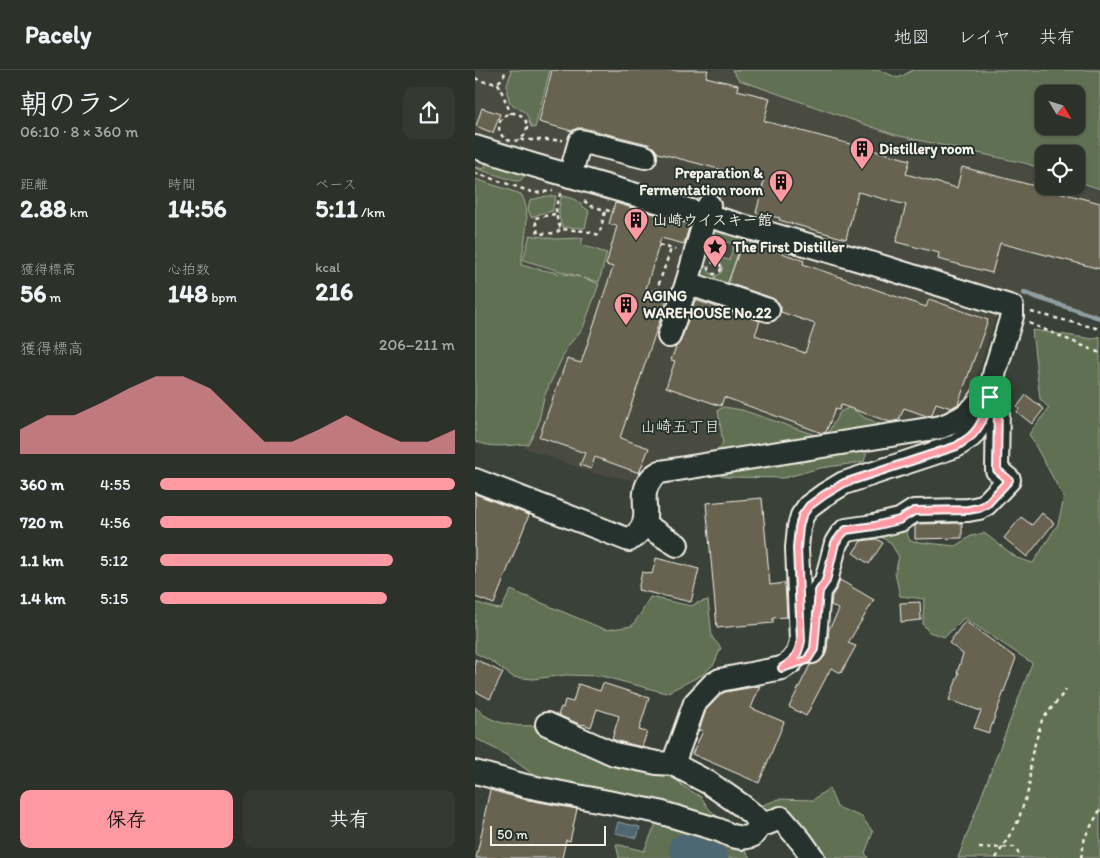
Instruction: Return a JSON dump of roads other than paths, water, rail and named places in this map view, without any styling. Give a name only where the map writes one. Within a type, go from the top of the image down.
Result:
[{"type":"street","points":[[567,188],[579,142],[645,157]]},
{"type":"street","points":[[475,147],[567,188],[612,188],[708,210],[1012,311],[987,408],[980,424],[971,436],[957,446],[844,483],[809,506],[802,516],[797,548],[801,641],[798,653],[791,662],[782,668]]},
{"type":"street","points":[[669,336],[687,283],[708,210]]},
{"type":"street","points":[[687,283],[768,310]]},
{"type":"street","points":[[475,480],[629,540],[638,534],[645,525],[645,489],[651,479],[660,472],[941,427],[970,413],[983,397],[995,372]]},
{"type":"street","points":[[673,764],[695,703],[713,684],[720,680],[782,668],[807,660],[814,649],[819,591],[826,581],[835,543],[846,530],[899,520],[914,511],[979,508],[987,504],[1009,480],[997,470],[998,406],[990,397]]},
{"type":"street","points":[[645,525],[677,545]]},
{"type":"street","points":[[547,724],[614,754],[657,763],[673,764],[709,783],[741,805],[757,818],[760,826]]},
{"type":"street","points":[[475,772],[526,786],[659,812],[742,838],[752,836],[760,826],[781,818],[813,858]]},
{"type":"water","points":[[618,822],[640,827],[637,838],[615,833]]},
{"type":"waterway","points":[[1024,293],[1100,318]]},
{"type":"waterway","points":[[683,848],[714,858]]},
{"type":"place","name":"Distillery room","points":[[862,170]]},
{"type":"place","name":"Preparation & Fermentation room","points":[[781,203]]},
{"type":"place","name":"山崎ウイスキー館","points":[[636,241]]},
{"type":"place","name":"The First Distiller","points":[[715,268]]},
{"type":"place","name":"AGING WAREHOUSE No.22","points":[[626,326]]},
{"type":"district","name":"山崎五丁目","points":[[680,426]]}]
